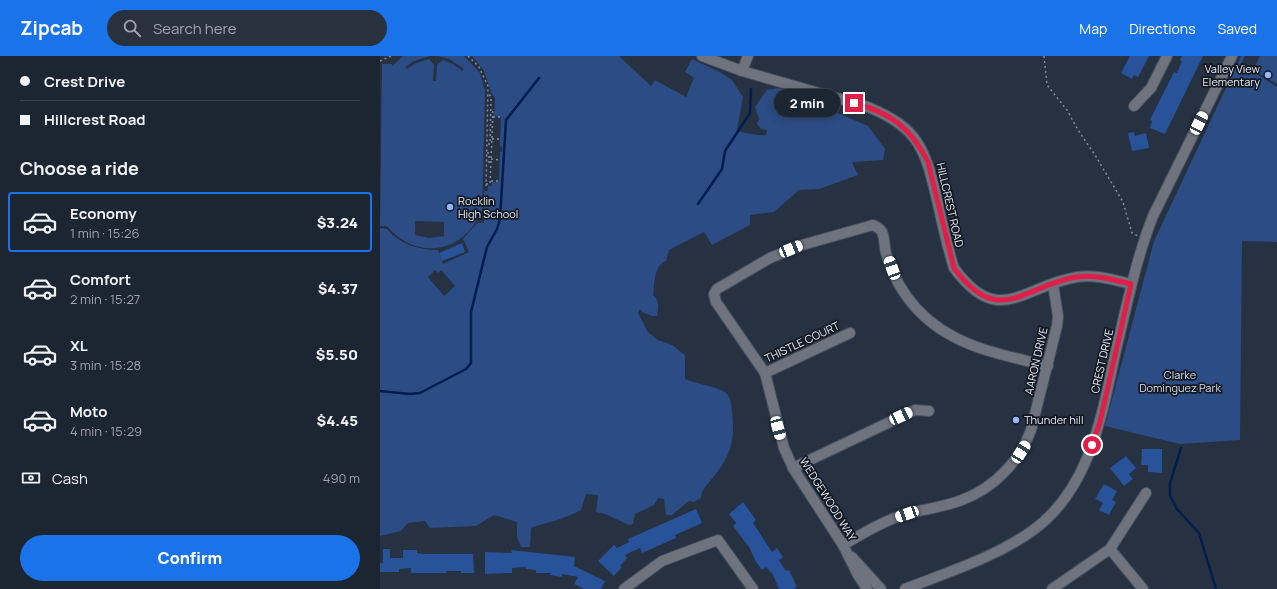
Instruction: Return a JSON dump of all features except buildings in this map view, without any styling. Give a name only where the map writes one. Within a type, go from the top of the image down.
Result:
[{"type":"street","name":"HILLCREST ROAD","points":[[702,56],[742,71],[868,106],[888,115],[906,128],[920,145],[928,162],[954,268],[964,283],[977,293],[994,300],[1013,300],[1053,284],[1077,277],[1102,277],[1131,284]]},
{"type":"street","points":[[742,71],[748,56]]},
{"type":"street","points":[[1134,106],[1151,88],[1167,56]]},
{"type":"street","name":"CREST DRIVE","points":[[905,589],[992,554],[1032,531],[1062,505],[1084,468],[1100,422],[1131,284],[1153,216],[1232,56]]},
{"type":"street","name":"WEDGEWOOD WAY","points":[[881,589],[862,573],[793,468],[784,448],[765,373],[716,302],[714,297],[715,291],[770,258],[802,245],[873,226],[878,227],[882,231],[888,257],[902,289],[916,308],[936,326],[947,334],[973,347],[1048,366]]},
{"type":"street","name":"AARON DRIVE","points":[[843,545],[882,523],[907,514],[962,500],[992,483],[1015,461],[1026,443],[1035,417],[1048,366],[1058,316],[1053,284]]},
{"type":"street","name":"THISTLE COURT","points":[[765,373],[850,333]]},
{"type":"street","points":[[793,468],[915,410],[929,411]]},
{"type":"street","points":[[1052,589],[1110,549],[1146,492]]},
{"type":"street","points":[[624,589],[662,561],[718,540],[753,589]]},
{"type":"street","points":[[1110,549],[1143,589]]},
{"type":"street","name":"WEDGEWOOD WAY","points":[[862,573],[867,589]]},
{"type":"path","points":[[380,61],[391,56]]},
{"type":"path","points":[[468,56],[482,72],[491,97],[490,144],[487,144]]},
{"type":"path","points":[[1044,56],[1047,85],[1067,110],[1123,202],[1132,234],[1145,238]]},
{"type":"path","points":[[488,92],[486,185],[490,184],[491,181],[499,181]]},
{"type":"path","points":[[490,112],[493,112],[491,181]]},
{"type":"path","points":[[493,117],[501,117]]},
{"type":"path","points":[[492,139],[500,139]]},
{"type":"path","points":[[486,153],[489,153],[489,164],[491,164]]},
{"type":"path","points":[[491,159],[500,160]]},
{"type":"green space","points":[[403,56],[430,56],[414,61],[405,67],[407,69],[416,63],[429,59],[434,65],[433,81],[436,81],[437,65],[443,60],[453,64],[462,71],[464,69],[449,59],[438,56],[464,56],[480,73],[485,91],[482,216],[479,216],[471,229],[460,239],[449,245],[436,248],[423,248],[410,244],[398,237],[387,226],[380,226],[382,64],[392,64],[392,66]],"holes":[[[415,221],[444,222],[444,236],[429,238],[415,235]]]},
{"type":"green space","points":[[472,56],[619,56],[651,86],[655,80],[686,97],[694,78],[685,72],[692,59],[720,72],[732,80],[743,97],[737,130],[751,134],[766,135],[767,130],[761,129],[757,124],[759,119],[755,107],[767,90],[779,88],[868,126],[885,149],[883,160],[852,162],[858,175],[819,189],[799,190],[774,212],[750,215],[750,225],[712,245],[704,232],[669,250],[666,261],[659,267],[655,276],[653,295],[658,302],[657,316],[652,316],[642,312],[640,309],[638,313],[648,332],[658,340],[672,345],[685,355],[685,379],[718,389],[728,395],[731,403],[733,422],[729,453],[721,467],[704,488],[701,498],[694,502],[689,501],[672,515],[666,515],[664,499],[658,498],[654,505],[635,514],[633,524],[629,525],[605,514],[596,512],[598,495],[586,494],[581,510],[563,518],[531,528],[530,547],[521,547],[517,537],[517,522],[494,515],[476,526],[430,528],[425,521],[408,523],[401,531],[380,536],[380,228],[387,229],[398,239],[410,245],[423,249],[438,250],[443,264],[469,252],[463,239],[477,223],[484,223],[484,191],[488,191],[488,186],[492,186],[492,182],[499,182],[500,152],[502,152],[502,147],[500,146],[501,117],[494,116],[495,98],[491,92],[484,71]],"holes":[[[435,270],[438,273],[441,270],[455,286],[444,296],[428,277]]]},
{"type":"green space","name":"Clarke Dominguez Park","points":[[1241,56],[1245,56],[1241,64],[1277,87],[1277,242],[1242,241],[1240,440],[1180,444],[1105,426],[1154,241]]},
{"type":"green space","name":"Valley View Elementary","points":[[1260,56],[1277,56],[1277,84],[1253,70]]},
{"type":"waterway","points":[[380,391],[410,394],[420,393],[466,369],[471,363],[471,312],[487,247],[497,229],[500,219],[506,120],[539,78]]},
{"type":"waterway","points":[[698,204],[722,169],[725,151],[750,113],[751,89]]},
{"type":"waterway","points":[[1181,448],[1170,483],[1170,496],[1177,509],[1199,533],[1216,589]]},
{"type":"place","name":"Valley View Elementary","points":[[1268,75]]},
{"type":"place","name":"Rocklin High School","points":[[450,207]]},
{"type":"place","name":"Thunder hill","points":[[1016,420]]},
{"type":"route","points":[[854,103],[868,106],[888,115],[906,128],[920,145],[928,162],[954,268],[964,283],[977,293],[994,300],[1013,300],[1053,284],[1077,277],[1102,277],[1131,284],[1100,422],[1092,445]]}]
